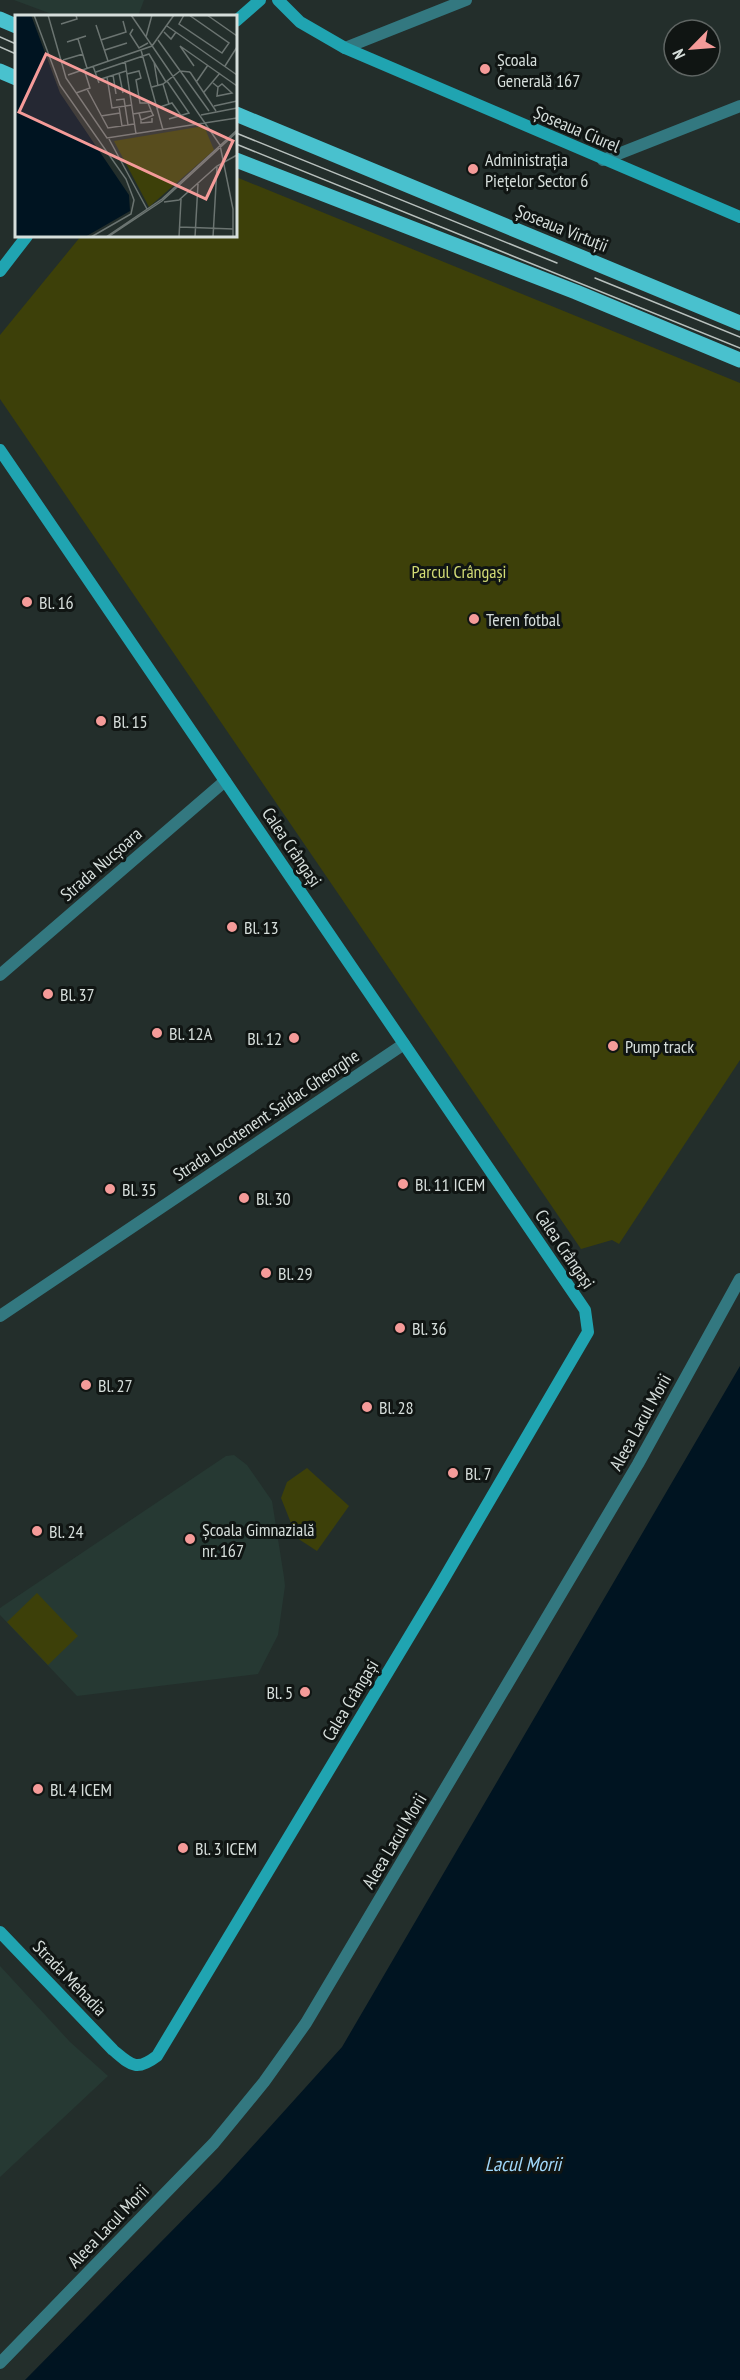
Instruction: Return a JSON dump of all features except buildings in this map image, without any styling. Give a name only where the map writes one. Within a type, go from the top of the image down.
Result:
[{"type":"main road","points":[[0,19],[15,26]]},
{"type":"main road","points":[[0,71],[15,78]]},
{"type":"main road","name":"Șoseaua Virtuții","points":[[237,114],[740,323]]},
{"type":"main road","points":[[237,160],[576,292],[740,360]]},
{"type":"street","points":[[237,20],[260,0]]},
{"type":"street","name":"Șoseaua Ciurel","points":[[278,0],[300,22],[345,48],[740,217]]},
{"type":"street","points":[[345,48],[466,0]]},
{"type":"street","points":[[603,160],[740,106]]},
{"type":"street","points":[[0,271],[26,237]]},
{"type":"street","name":"Calea Crângași","points":[[0,450],[585,1310],[588,1332],[445,1577],[157,2056],[146,2064],[135,2066],[113,2050]]},
{"type":"street","name":"Strada Nucșoara","points":[[0,975],[225,781]]},
{"type":"street","name":"Strada Locotenent Saidac Gheorghe","points":[[0,1316],[404,1044]]},
{"type":"street","name":"Aleea Lacul Morii","points":[[0,2363],[214,2143],[264,2082],[306,2023],[638,1464],[740,1279]]},
{"type":"street","name":"Strada Mehadia","points":[[0,1932],[113,2050]]},
{"type":"shaded area","points":[[14,0],[144,0],[138,15],[54,15]]},
{"type":"shaded area","name":"Școala Gimnazială nr. 167","points":[[234,1455],[247,1465],[272,1501],[285,1586],[278,1635],[258,1674],[77,1696],[0,1615],[0,1608],[226,1456]]},
{"type":"shaded area","points":[[0,1966],[70,2042],[108,2076],[0,2177]]},
{"type":"green space","name":"Parcul Crângași","points":[[237,177],[740,383],[740,1060],[619,1244],[612,1240],[581,1249],[0,399],[0,335],[80,237],[237,237]]},
{"type":"green space","points":[[307,1468],[349,1506],[317,1551],[297,1538],[281,1498],[287,1482]]},
{"type":"green space","points":[[37,1593],[78,1636],[48,1665],[7,1622]]},
{"type":"water","name":"Lacul Morii","points":[[740,1366],[740,2380],[25,2380],[220,2182],[342,2047]]},
{"type":"tram line","points":[[0,37],[15,44]]},
{"type":"tram line","points":[[0,47],[15,54]]},
{"type":"tram line","points":[[237,133],[557,263]]},
{"type":"tram line","points":[[237,144],[740,348]]},
{"type":"tram line","points":[[595,278],[740,337]]},
{"type":"place","name":"Școala Generală 167","points":[[485,69]]},
{"type":"place","name":"Administrația Piețelor Sector 6","points":[[473,169]]},
{"type":"place","name":"Bl. 16","points":[[27,602]]},
{"type":"place","name":"Teren fotbal","points":[[474,619]]},
{"type":"place","name":"Bl. 15","points":[[101,721]]},
{"type":"place","name":"Bl. 13","points":[[232,927]]},
{"type":"place","name":"Bl. 37","points":[[48,994]]},
{"type":"place","name":"Bl. 12A","points":[[157,1033]]},
{"type":"place","name":"Bl. 12","points":[[294,1038]]},
{"type":"place","name":"Pump track","points":[[613,1046]]},
{"type":"place","name":"Bl. 11 ICEM","points":[[403,1184]]},
{"type":"place","name":"Bl. 35","points":[[110,1189]]},
{"type":"place","name":"Bl. 30","points":[[244,1198]]},
{"type":"place","name":"Bl. 29","points":[[266,1273]]},
{"type":"place","name":"Bl. 36","points":[[400,1328]]},
{"type":"place","name":"Bl. 27","points":[[86,1385]]},
{"type":"place","name":"Bl. 28","points":[[367,1407]]},
{"type":"place","name":"Bl. 7","points":[[453,1473]]},
{"type":"place","name":"Bl. 24","points":[[37,1531]]},
{"type":"place","name":"Școala Gimnazială nr. 167","points":[[190,1539]]},
{"type":"place","name":"Bl. 5","points":[[305,1692]]},
{"type":"place","name":"Bl. 4 ICEM","points":[[38,1789]]},
{"type":"place","name":"Bl. 3 ICEM","points":[[183,1848]]}]
